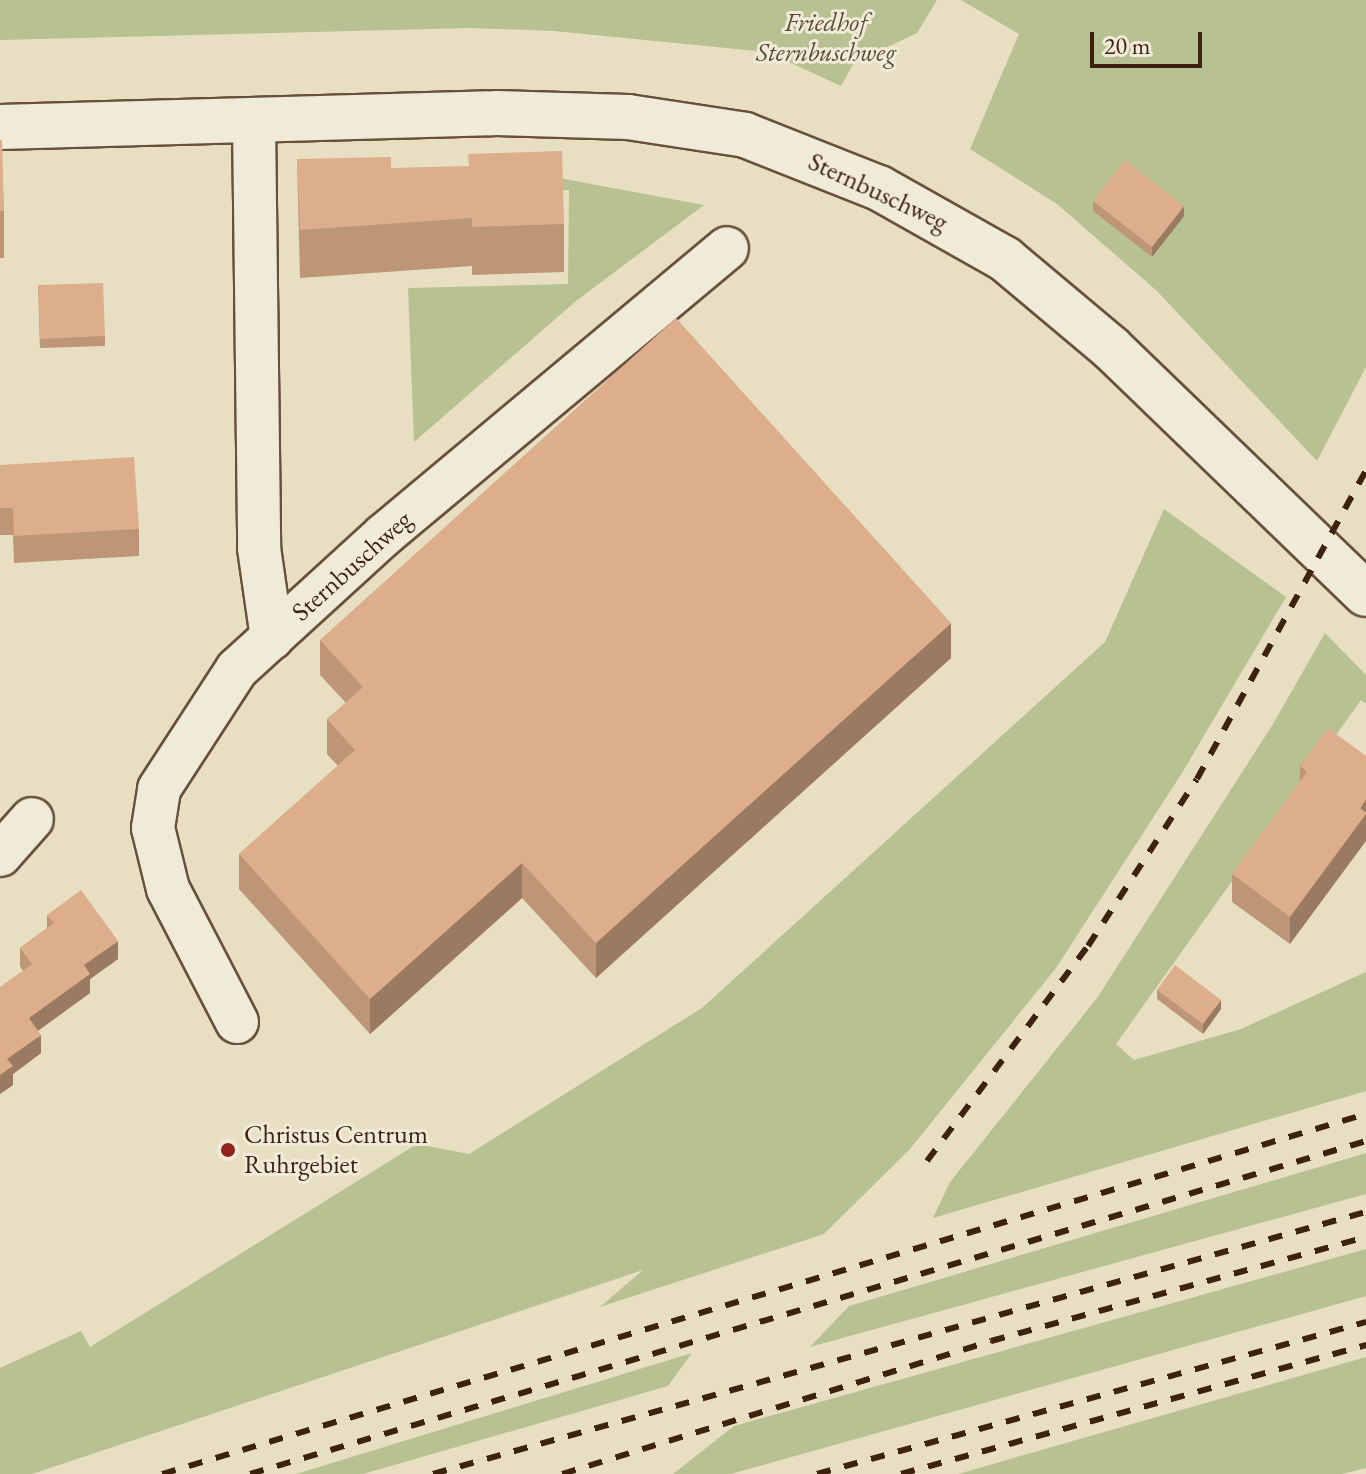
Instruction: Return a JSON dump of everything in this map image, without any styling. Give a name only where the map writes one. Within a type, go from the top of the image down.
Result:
[{"type":"main road","name":"Sternbuschweg","points":[[0,127],[497,113],[628,117],[745,135],[865,182],[1005,259],[1111,348],[1366,594]]},
{"type":"street","name":"Sternbuschweg","points":[[254,121],[259,548],[272,638]]},
{"type":"street","name":"Sternbuschweg","points":[[237,1022],[168,889],[153,828],[159,789],[237,669],[432,494],[727,248]]},
{"type":"street","points":[[0,855],[16,819]]},
{"type":"green space","name":"Friedhof Sternbuschweg","points":[[0,0],[937,0],[917,33],[854,63],[841,86],[767,52],[554,31],[471,28],[0,40]]},
{"type":"green space","points":[[961,0],[1366,0],[1366,367],[1317,461],[1157,291],[1057,204],[970,149],[1019,34]]},
{"type":"green space","points":[[559,178],[704,205],[576,301],[414,442],[408,288],[568,284],[569,190],[368,201]]},
{"type":"green space","points":[[1164,509],[1286,597],[1182,773],[1056,968],[910,1149],[824,1234],[600,1307],[643,1270],[32,1474],[0,1474],[0,1368],[81,1331],[90,1347],[417,1144],[469,1154],[702,1008],[1105,642]]},
{"type":"green space","points":[[1325,633],[1366,675],[1366,704],[1361,700],[1116,1044],[1134,1060],[1241,1029],[1366,972],[1366,1091],[933,1218],[950,1182],[1097,998],[1273,724]]},
{"type":"green space","points":[[1366,1153],[1366,1194],[810,1347],[849,1306]]},
{"type":"green space","points":[[1366,1249],[1366,1296],[731,1474],[673,1474],[734,1426]]},
{"type":"green space","points":[[692,1353],[668,1386],[363,1474],[296,1474]]},
{"type":"green space","points":[[1366,1357],[1366,1468],[1342,1474],[958,1474]]},
{"type":"building","points":[[2,140],[4,211],[0,211]]},
{"type":"building","points":[[562,151],[564,224],[472,227],[472,218],[300,230],[297,159],[391,157],[391,168],[469,166],[468,154]]},
{"type":"building","points":[[1125,160],[1184,206],[1152,247],[1093,201]]},
{"type":"building","points":[[103,283],[105,336],[40,339],[38,285]]},
{"type":"building","points":[[676,318],[951,623],[596,943],[522,863],[370,999],[239,854],[355,750],[327,719],[363,687],[320,640]]},
{"type":"building","points":[[134,457],[139,529],[14,536],[13,508],[0,508],[0,465]]},
{"type":"building","points":[[1328,728],[1366,756],[1366,799],[1360,808],[1366,814],[1290,917],[1232,874],[1307,772],[1300,766]]},
{"type":"building","points":[[81,890],[118,941],[84,965],[90,974],[29,1018],[41,1035],[7,1059],[13,1066],[0,1075],[0,987],[32,964],[20,948],[54,923],[47,915]]},
{"type":"building","points":[[1175,965],[1221,1000],[1203,1024],[1157,990]]},
{"type":"railway","points":[[927,1161],[1088,946],[1197,779],[1366,470]]},
{"type":"railway","points":[[162,1474],[1366,1114]]},
{"type":"railway","points":[[250,1474],[1366,1141]]},
{"type":"railway","points":[[433,1474],[1366,1212]]},
{"type":"railway","points":[[562,1474],[991,1341],[1366,1237]]},
{"type":"railway","points":[[817,1474],[1366,1322]]},
{"type":"railway","points":[[901,1474],[1366,1345]]},
{"type":"place","name":"Christus Centrum Ruhrgebiet","points":[[228,1150]]}]
